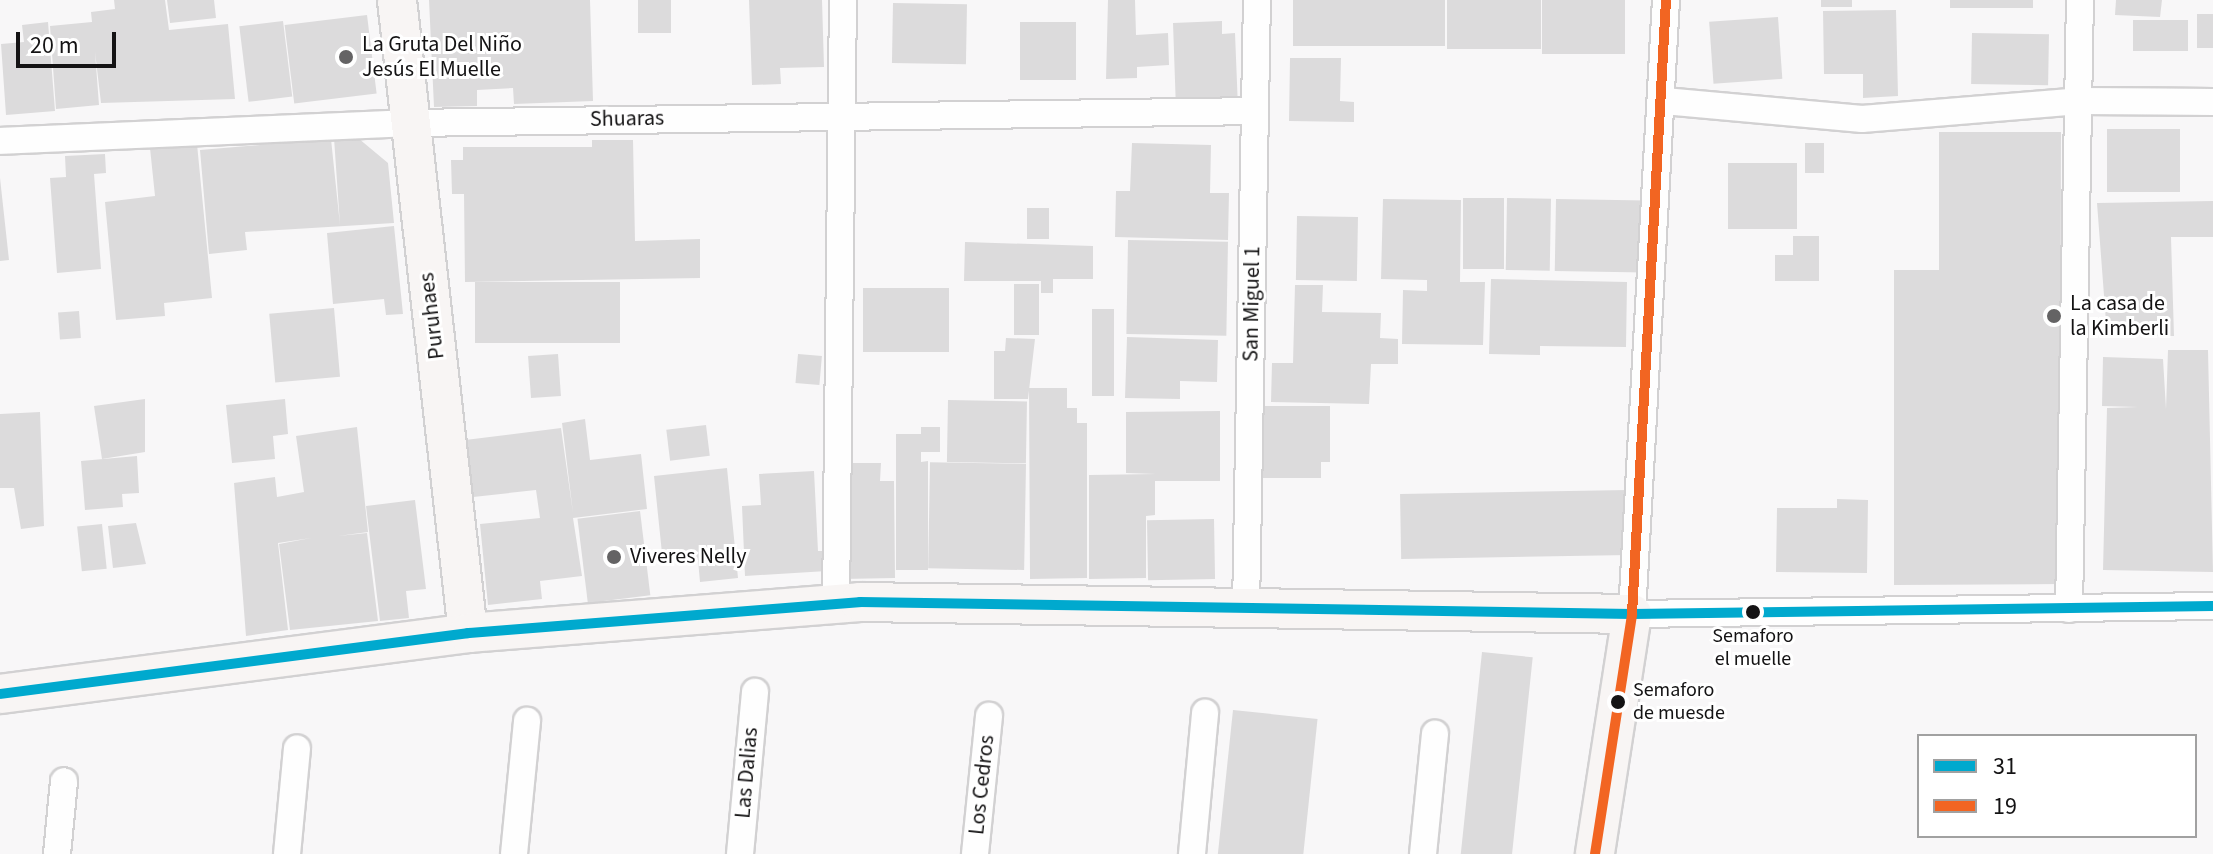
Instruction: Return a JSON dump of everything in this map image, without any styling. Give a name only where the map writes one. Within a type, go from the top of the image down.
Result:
[{"type":"street","name":"Puruhaes","points":[[397,0],[468,633]]},
{"type":"street","points":[[836,604],[843,0]]},
{"type":"street","name":"San Miguel 1","points":[[1246,609],[1257,0]]},
{"type":"street","points":[[1595,854],[1632,614],[1664,101],[1666,0]]},
{"type":"street","points":[[2069,609],[2080,0]]},
{"type":"street","points":[[1664,101],[1862,119],[2079,101],[2213,102]]},
{"type":"street","name":"Shuaras","points":[[0,141],[410,123],[840,114],[1255,111]]},
{"type":"street","points":[[0,694],[468,633],[836,604],[1632,614],[2213,606]]},
{"type":"street","name":"Las Dalias","points":[[740,854],[755,692]]},
{"type":"street","points":[[1192,854],[1205,713]]},
{"type":"street","name":"Los Cedros","points":[[975,854],[989,716]]},
{"type":"street","points":[[514,854],[527,721]]},
{"type":"street","points":[[1423,854],[1435,734]]},
{"type":"street","points":[[287,854],[297,748]]},
{"type":"street","points":[[57,854],[64,781]]},
{"type":"building","points":[[114,0],[165,0],[169,30],[228,24],[235,99],[101,103],[95,52],[99,105],[56,109],[50,26],[92,22],[91,12],[115,9]]},
{"type":"building","points":[[167,0],[214,0],[216,18],[170,23]]},
{"type":"building","points":[[429,0],[590,0],[593,101],[514,104],[513,88],[477,90],[477,106],[434,107]]},
{"type":"building","points":[[638,0],[671,0],[671,33],[638,33]]},
{"type":"building","points":[[749,0],[822,0],[824,67],[780,68],[781,84],[752,85]]},
{"type":"building","points":[[1108,0],[1135,0],[1136,35],[1168,33],[1169,65],[1137,67],[1137,78],[1106,79]]},
{"type":"building","points":[[1293,0],[1445,0],[1445,46],[1293,46]]},
{"type":"building","points":[[1447,0],[1541,0],[1541,49],[1447,49]]},
{"type":"building","points":[[1542,0],[1625,0],[1625,54],[1542,54]]},
{"type":"building","points":[[1821,0],[1852,0],[1852,7],[1821,7]]},
{"type":"building","points":[[1950,0],[2033,0],[2033,8],[1950,8]]},
{"type":"building","points":[[2116,0],[2162,0],[2160,17],[2115,15]]},
{"type":"building","points":[[893,3],[967,4],[966,64],[892,63]]},
{"type":"building","points":[[1896,10],[1898,96],[1863,98],[1863,74],[1824,74],[1823,11]]},
{"type":"building","points":[[2197,14],[2213,14],[2213,48],[2197,48]]},
{"type":"building","name":"La Gruta Del Niño Jesús El Muelle","points":[[367,15],[377,93],[294,104],[285,25]]},
{"type":"building","points":[[1778,17],[1782,79],[1713,84],[1709,22]]},
{"type":"building","points":[[2133,20],[2188,20],[2188,51],[2133,51]]},
{"type":"building","points":[[283,21],[292,96],[249,102],[239,26]]},
{"type":"building","points":[[1222,21],[1222,34],[1235,33],[1238,108],[1176,110],[1173,23]]},
{"type":"building","points":[[48,22],[55,111],[6,115],[1,44],[24,42],[22,25]]},
{"type":"building","points":[[1020,22],[1076,22],[1076,80],[1020,80]]},
{"type":"building","points":[[1972,33],[2049,34],[2048,85],[1971,84]]},
{"type":"building","points":[[1290,58],[1341,58],[1340,101],[1354,102],[1354,122],[1289,121]]},
{"type":"building","points":[[2107,129],[2180,129],[2180,192],[2107,192]]},
{"type":"building","points":[[1939,132],[2061,132],[2060,584],[1894,585],[1894,270],[1939,270]]},
{"type":"building","points":[[334,138],[358,138],[388,163],[394,223],[245,232],[247,250],[209,254],[200,150],[331,139],[340,225]]},
{"type":"building","points":[[592,140],[633,140],[635,241],[700,239],[700,278],[465,282],[464,194],[452,194],[451,160],[463,160],[463,147],[592,147]]},
{"type":"building","points":[[1132,143],[1211,145],[1210,193],[1229,193],[1228,240],[1115,237],[1116,191],[1130,191]]},
{"type":"building","points":[[1805,143],[1824,143],[1824,173],[1805,173]]},
{"type":"building","points":[[197,144],[212,298],[164,303],[165,316],[116,320],[105,202],[155,196],[150,148]]},
{"type":"building","points":[[105,154],[106,173],[94,174],[101,269],[57,273],[50,178],[66,177],[65,156]]},
{"type":"building","points":[[1728,163],[1797,163],[1797,229],[1728,229]]},
{"type":"building","points":[[0,178],[9,260],[0,261]]},
{"type":"building","points":[[1463,198],[1504,198],[1504,269],[1463,269]]},
{"type":"building","points":[[1507,198],[1551,199],[1550,271],[1506,270]]},
{"type":"building","points":[[1383,199],[1461,200],[1460,282],[1485,282],[1483,345],[1402,344],[1403,290],[1427,291],[1427,280],[1381,279]]},
{"type":"building","points":[[1556,199],[1646,201],[1645,273],[1555,271]]},
{"type":"building","points":[[2213,201],[2213,237],[2171,237],[2174,336],[2107,335],[2097,203]]},
{"type":"building","points":[[1027,208],[1049,208],[1049,239],[1027,239]]},
{"type":"building","points":[[1297,216],[1358,217],[1357,281],[1296,280]]},
{"type":"building","points":[[394,226],[403,314],[386,315],[384,299],[333,304],[327,233]]},
{"type":"building","points":[[1793,236],[1819,236],[1819,281],[1775,281],[1775,255],[1793,255]]},
{"type":"building","points":[[1128,240],[1228,242],[1226,336],[1126,334]]},
{"type":"building","points":[[965,242],[1093,246],[1093,279],[1053,279],[1053,293],[1041,293],[1041,281],[964,281]]},
{"type":"building","points":[[1491,279],[1627,282],[1626,347],[1540,346],[1540,355],[1489,354]]},
{"type":"building","points":[[475,282],[620,282],[620,343],[475,343]]},
{"type":"building","points":[[1014,284],[1039,284],[1039,335],[1014,335]]},
{"type":"building","points":[[1295,285],[1323,285],[1322,312],[1381,313],[1380,338],[1398,339],[1398,364],[1371,364],[1369,404],[1271,402],[1272,363],[1293,363]]},
{"type":"building","points":[[863,288],[949,288],[949,352],[863,352]]},
{"type":"building","points":[[334,308],[340,377],[275,382],[269,314]]},
{"type":"building","points":[[1092,309],[1114,309],[1114,396],[1092,396]]},
{"type":"building","points":[[79,311],[81,338],[60,339],[58,312]]},
{"type":"building","points":[[1127,337],[1218,340],[1217,382],[1180,381],[1180,399],[1125,398]]},
{"type":"building","points":[[1006,338],[1035,339],[1028,399],[994,399],[994,351],[1005,351]]},
{"type":"building","points":[[2168,350],[2208,350],[2213,572],[2103,570],[2107,408],[2138,407],[2102,406],[2103,357],[2163,359],[2166,409]]},
{"type":"building","points":[[558,354],[561,396],[531,398],[528,356]]},
{"type":"building","points":[[798,354],[822,356],[819,385],[795,383]]},
{"type":"building","points":[[1029,388],[1067,388],[1067,408],[1077,408],[1077,423],[1087,423],[1087,578],[1030,579]]},
{"type":"building","points":[[145,399],[145,452],[102,459],[94,406]]},
{"type":"building","points":[[285,399],[288,434],[273,436],[275,459],[232,463],[226,405]]},
{"type":"building","points":[[948,400],[1027,401],[1026,463],[947,462]]},
{"type":"building","points":[[1257,406],[1330,406],[1330,462],[1321,462],[1321,478],[1256,478]]},
{"type":"building","points":[[1220,411],[1220,481],[1155,481],[1155,515],[1146,516],[1146,578],[1089,579],[1089,475],[1156,474],[1126,473],[1126,412]]},
{"type":"building","points":[[40,412],[44,526],[21,529],[14,488],[0,488],[0,414]]},
{"type":"building","points":[[585,419],[590,460],[641,454],[647,509],[573,518],[582,576],[540,581],[542,599],[488,605],[480,524],[540,518],[536,490],[464,498],[457,441],[561,428],[573,513],[562,423]]},
{"type":"building","points":[[706,425],[710,456],[670,461],[666,430]]},
{"type":"building","points":[[357,427],[368,532],[338,536],[367,533],[378,621],[290,630],[279,544],[311,538],[278,543],[288,630],[246,636],[234,483],[275,477],[277,497],[304,492],[296,436]]},
{"type":"building","points":[[921,427],[940,427],[940,452],[921,452],[921,462],[928,461],[928,570],[896,570],[896,434],[921,434]]},
{"type":"building","points":[[137,456],[139,493],[122,494],[123,507],[85,510],[81,461]]},
{"type":"building","points":[[930,462],[1026,464],[1024,570],[928,568]]},
{"type":"building","points":[[841,463],[881,463],[880,481],[894,481],[895,578],[842,579]]},
{"type":"building","points":[[727,468],[738,578],[700,582],[698,560],[663,563],[654,476]]},
{"type":"building","points":[[814,471],[818,551],[826,551],[827,571],[745,576],[742,506],[761,505],[759,474]]},
{"type":"building","points":[[1628,490],[1629,555],[1401,559],[1400,494]]},
{"type":"building","points":[[1837,499],[1868,500],[1867,573],[1776,572],[1777,508],[1837,508]]},
{"type":"building","points":[[415,500],[426,589],[406,591],[409,618],[380,621],[366,506]]},
{"type":"building","name":"Viveres Nelly","points":[[640,511],[650,595],[588,603],[577,519]]},
{"type":"building","points":[[1214,519],[1215,579],[1148,580],[1147,520]]},
{"type":"building","points":[[136,523],[146,564],[113,568],[108,526]]},
{"type":"building","points":[[102,524],[107,569],[82,571],[77,527]]},
{"type":"building","points":[[1482,652],[1533,657],[1512,854],[1461,854]]},
{"type":"building","points":[[1233,710],[1318,719],[1303,854],[1218,854]]},
{"type":"transit line","name":"19","points":[[1595,854],[1632,614],[1666,0]]},
{"type":"transit line","name":"31","points":[[0,694],[468,633],[860,602],[1632,614],[2213,606]]},
{"type":"place","name":"La Gruta Del Niño Jesús El Muelle","points":[[346,57]]},
{"type":"place","name":"La casa de la Kimberli","points":[[2054,316]]},
{"type":"place","name":"Viveres Nelly","points":[[614,557]]},
{"type":"place","name":"Semaforo el muelle","points":[[1753,612]]},
{"type":"place","name":"Semaforo de muesde","points":[[1618,702]]}]
